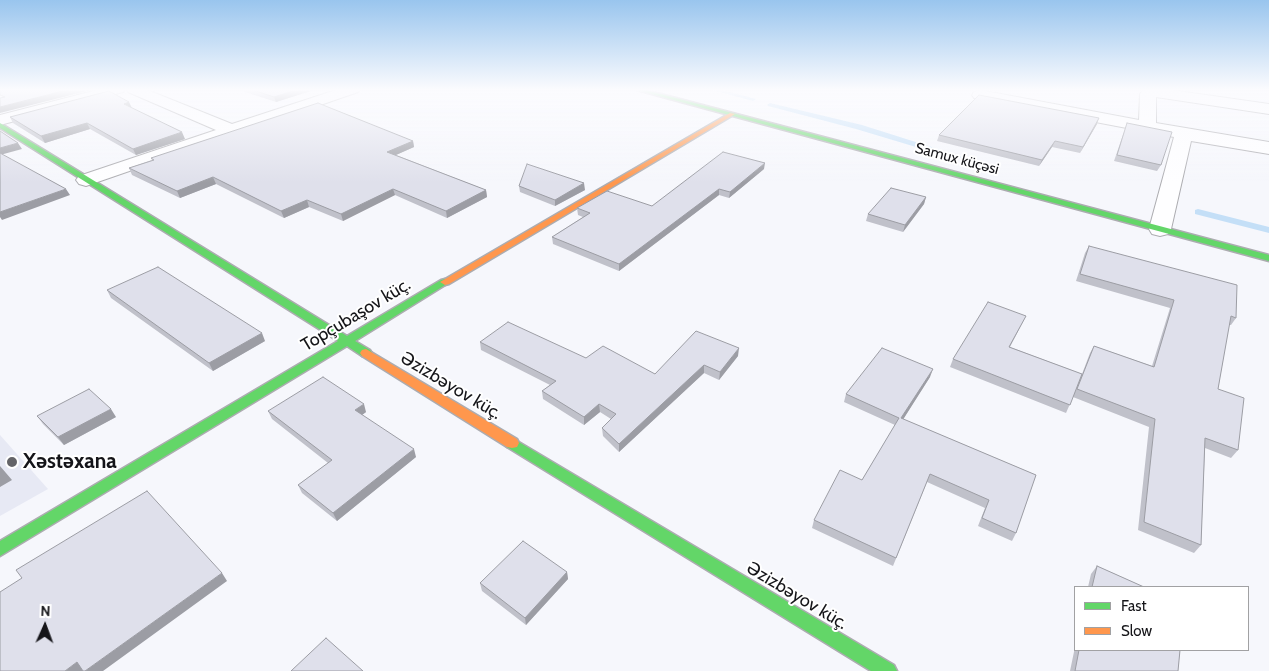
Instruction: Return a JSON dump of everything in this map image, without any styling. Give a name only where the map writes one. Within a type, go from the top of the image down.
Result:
[{"type":"street","points":[[208,120],[231,130]]},
{"type":"street","points":[[86,180],[260,120]]},
{"type":"street","name":"Topçubaşov küç.","points":[[0,549],[345,341],[721,120]]},
{"type":"street","name":"Samux küçəsi","points":[[755,120],[1269,258]]},
{"type":"street","points":[[1112,120],[1269,148]]},
{"type":"street","points":[[1147,120],[1147,127]]},
{"type":"street","name":"Əzizbəyov küç.","points":[[0,125],[345,341],[888,671]]},
{"type":"street","points":[[1160,229],[1184,134]]},
{"type":"shaded area","name":"Xəstəxana","points":[[0,435],[48,489],[0,516]]},
{"type":"building","points":[[15,120],[158,120],[182,132],[133,149],[87,123],[41,136]]},
{"type":"building","points":[[265,120],[361,120],[413,141],[387,152],[486,190],[446,211],[393,189],[341,214],[307,200],[281,211],[213,177],[177,191],[129,168],[154,160],[151,158]]},
{"type":"building","points":[[954,120],[1098,120],[1083,147],[1055,141],[1042,160],[939,135]]},
{"type":"building","points":[[1127,123],[1172,132],[1161,165],[1117,155]]},
{"type":"building","points":[[0,131],[18,143],[0,148]]},
{"type":"building","points":[[723,152],[765,163],[730,192],[719,189],[619,264],[552,237],[590,213],[577,208],[607,191],[652,206]]},
{"type":"building","points":[[0,153],[66,189],[0,212]]},
{"type":"building","points":[[527,164],[584,183],[555,200],[519,186]]},
{"type":"building","points":[[891,188],[926,197],[905,225],[868,214]]},
{"type":"building","points":[[1089,246],[1237,285],[1236,318],[1231,316],[1218,389],[1244,398],[1238,450],[1205,438],[1201,545],[1144,522],[1155,419],[1077,389],[1094,346],[1154,367],[1174,300],[1080,274]]},
{"type":"building","points":[[158,267],[262,333],[209,363],[107,290]]},
{"type":"building","points":[[988,302],[1026,316],[1009,347],[1082,374],[1070,405],[953,359]]},
{"type":"building","points":[[508,322],[586,358],[603,346],[655,374],[696,331],[739,348],[720,372],[704,365],[619,444],[602,428],[616,414],[599,404],[584,417],[542,391],[556,381],[480,342]]},
{"type":"building","points":[[882,348],[933,369],[901,418],[1036,475],[1016,533],[982,518],[989,500],[930,474],[896,558],[814,520],[840,470],[862,480],[899,418],[846,394]]},
{"type":"building","points":[[323,377],[364,404],[355,410],[414,449],[333,513],[298,485],[332,460],[268,411]]},
{"type":"building","points":[[89,389],[111,409],[58,437],[37,416]]},
{"type":"building","points":[[147,491],[222,573],[85,671],[77,662],[65,671],[0,671],[0,592],[22,578],[16,570]]},
{"type":"building","points":[[523,541],[567,572],[525,618],[480,583]]},
{"type":"building","points":[[1097,566],[1142,586],[1092,586]]},
{"type":"building","points":[[326,638],[363,671],[291,671]]},
{"type":"building","points":[[1079,651],[1180,651],[1178,671],[1075,671]]},
{"type":"waterway","points":[[832,120],[959,157]]},
{"type":"waterway","points":[[1198,212],[1269,230]]},
{"type":"traffic: fast","points":[[753,120],[1269,258]]},
{"type":"traffic: fast","points":[[0,125],[366,353]]},
{"type":"traffic: fast","points":[[0,549],[445,282]]},
{"type":"traffic: fast","points":[[512,443],[888,671]]},
{"type":"traffic: slow","points":[[445,282],[721,120]]},
{"type":"traffic: slow","points":[[366,353],[512,443]]},
{"type":"place","name":"Xəstəxana","points":[[12,462]]}]
